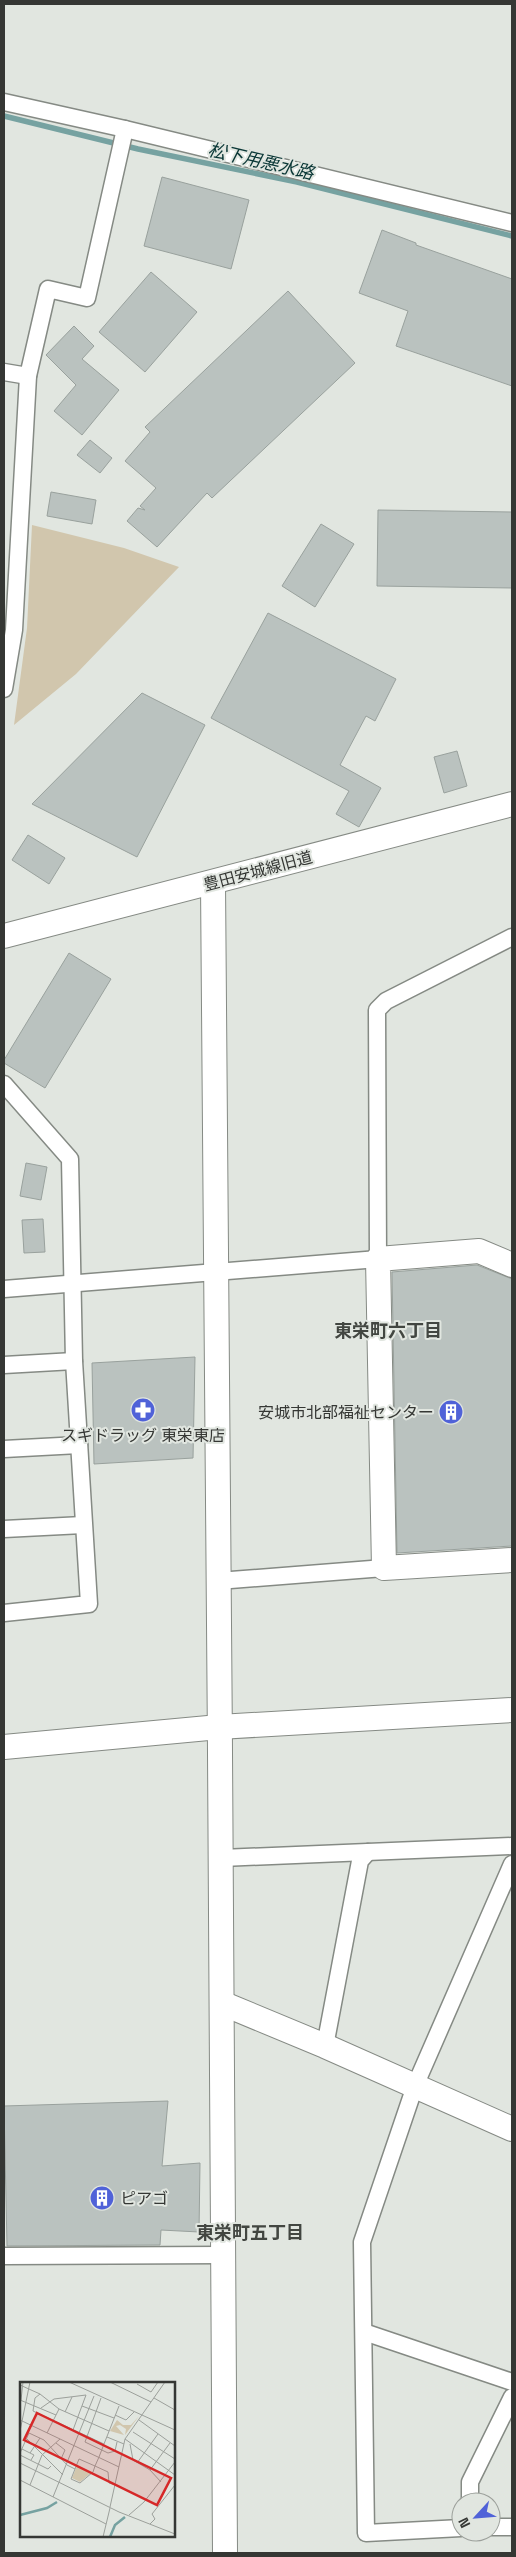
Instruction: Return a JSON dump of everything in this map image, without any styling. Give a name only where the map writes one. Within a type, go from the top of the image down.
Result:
[{"type":"street","points":[[4,102],[123,139],[512,222]]},
{"type":"street","points":[[4,689],[28,376],[48,289],[87,298],[123,139]]},
{"type":"street","points":[[4,372],[28,376]]},
{"type":"street","name":"豊田安城線旧道","points":[[4,936],[512,804]]},
{"type":"street","points":[[212,883],[214,1270],[224,2004],[222,2254],[225,2553]]},
{"type":"street","points":[[384,1568],[378,1259],[377,1010],[386,1001],[512,936]]},
{"type":"street","points":[[4,1084],[70,1159],[74,1361],[89,1604],[4,1613]]},
{"type":"street","points":[[4,1288],[214,1270],[479,1251],[512,1265]]},
{"type":"street","points":[[4,1365],[74,1361]]},
{"type":"street","points":[[4,1449],[79,1445]]},
{"type":"street","points":[[4,1529],[83,1525]]},
{"type":"street","points":[[218,1581],[512,1560]]},
{"type":"street","points":[[4,1747],[219,1727],[512,1710]]},
{"type":"street","points":[[222,1858],[512,1846]]},
{"type":"street","points":[[325,2046],[360,1862],[368,1852]]},
{"type":"street","points":[[451,2529],[366,2533],[362,2242],[415,2086],[512,1864]]},
{"type":"street","points":[[224,2004],[325,2046],[512,2129]]},
{"type":"street","points":[[4,2256],[222,2254]]},
{"type":"street","points":[[364,2332],[512,2382]]},
{"type":"street","points":[[470,2492],[470,2482],[512,2396]]},
{"type":"shaded area","points":[[32,525],[124,548],[179,567],[76,674],[14,725],[27,628]]},
{"type":"building","points":[[162,177],[249,200],[231,269],[144,246]]},
{"type":"building","points":[[382,230],[416,243],[416,245],[512,279],[512,386],[396,346],[408,311],[359,293]]},
{"type":"building","points":[[151,272],[197,312],[145,372],[99,332]]},
{"type":"building","points":[[288,291],[355,363],[212,498],[207,493],[157,547],[127,521],[138,508],[145,510],[140,506],[156,488],[125,461],[150,432],[145,427]]},
{"type":"building","points":[[74,326],[94,346],[82,359],[119,390],[82,435],[54,411],[76,385],[46,355]]},
{"type":"building","points":[[90,440],[112,458],[100,473],[77,455]]},
{"type":"building","points":[[51,492],[96,500],[92,524],[47,516]]},
{"type":"building","points":[[378,510],[512,512],[512,588],[377,586]]},
{"type":"building","points":[[321,524],[354,544],[315,607],[282,586]]},
{"type":"building","points":[[268,613],[396,679],[375,721],[366,716],[340,765],[381,788],[359,827],[336,814],[349,791],[211,718]]},
{"type":"building","points":[[142,693],[205,725],[137,857],[32,804]]},
{"type":"building","points":[[457,751],[467,786],[444,793],[434,757]]},
{"type":"building","points":[[28,835],[65,858],[49,884],[12,860]]},
{"type":"building","points":[[69,953],[111,979],[45,1088],[4,1063],[4,1060]]},
{"type":"building","points":[[26,1163],[47,1167],[41,1200],[20,1196]]},
{"type":"building","points":[[43,1219],[45,1252],[24,1253],[22,1220]]},
{"type":"building","name":"安城市北部福祉センター","points":[[477,1265],[512,1279],[512,1546],[397,1553],[392,1272]]},
{"type":"building","name":"スギドラッグ 東栄東店","points":[[195,1357],[193,1458],[94,1464],[92,1363]]},
{"type":"building","name":"ピアゴ","points":[[168,2101],[162,2166],[200,2163],[199,2232],[161,2230],[160,2245],[7,2246],[4,2106]]},
{"type":"waterway","name":"松下用悪水路","points":[[4,116],[138,149],[297,182],[512,236]]},
{"type":"place","name":"スギドラッグ 東栄東店","points":[[143,1410]]},
{"type":"place","name":"安城市北部福祉センター","points":[[451,1412]]},
{"type":"place","name":"ピアゴ","points":[[102,2198]]},
{"type":"district","name":"東栄町六丁目","points":[[388,1330]]},
{"type":"district","name":"東栄町五丁目","points":[[250,2232]]}]
